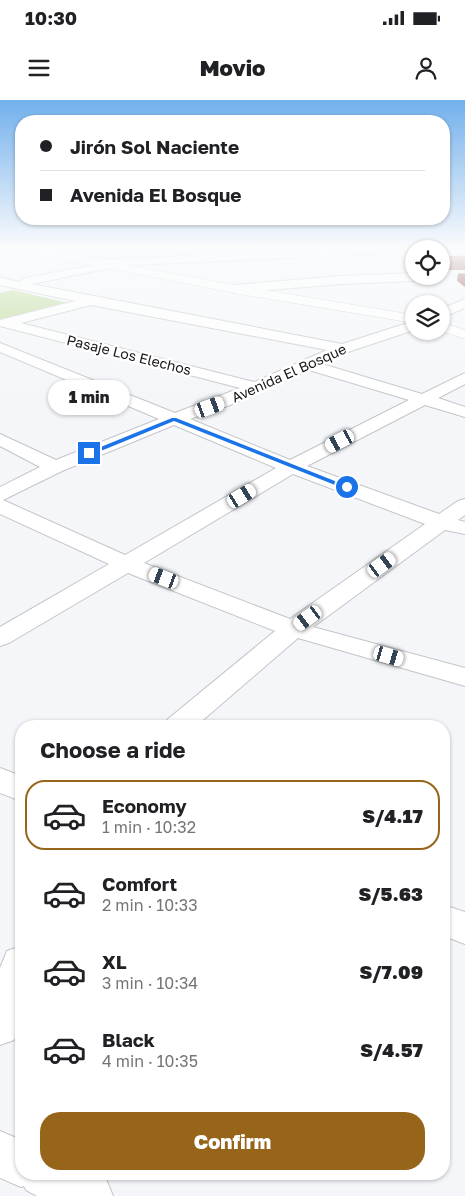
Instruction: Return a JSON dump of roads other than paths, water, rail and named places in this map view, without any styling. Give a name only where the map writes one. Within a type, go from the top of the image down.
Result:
[{"type":"street","points":[[77,298],[343,349]]},
{"type":"street","points":[[289,298],[405,318]]},
{"type":"street","points":[[2,324],[91,301]]},
{"type":"street","points":[[450,310],[465,304]]},
{"type":"street","name":"Pasaje Los Elechos","points":[[2,324],[255,387]]},
{"type":"street","name":"Avenida El Bosque","points":[[0,495],[55,467],[174,419],[227,400],[343,349],[405,328]]},
{"type":"street","points":[[450,329],[465,335]]},
{"type":"street","points":[[3,351],[291,467],[440,522],[465,528]]},
{"type":"street","points":[[310,365],[465,412]]},
{"type":"street","points":[[0,638],[291,467],[465,378]]},
{"type":"street","points":[[0,440],[55,467]]},
{"type":"street","points":[[0,506],[127,564],[293,629],[465,677]]},
{"type":"street","points":[[185,720],[293,629],[440,522],[465,506]]},
{"type":"street","points":[[0,779],[15,787]]},
{"type":"street","points":[[450,922],[465,928]]},
{"type":"street","points":[[0,1026],[15,981]]},
{"type":"street","points":[[0,1154],[15,1161]]},
{"type":"street","points":[[55,1180],[89,1196]]}]
